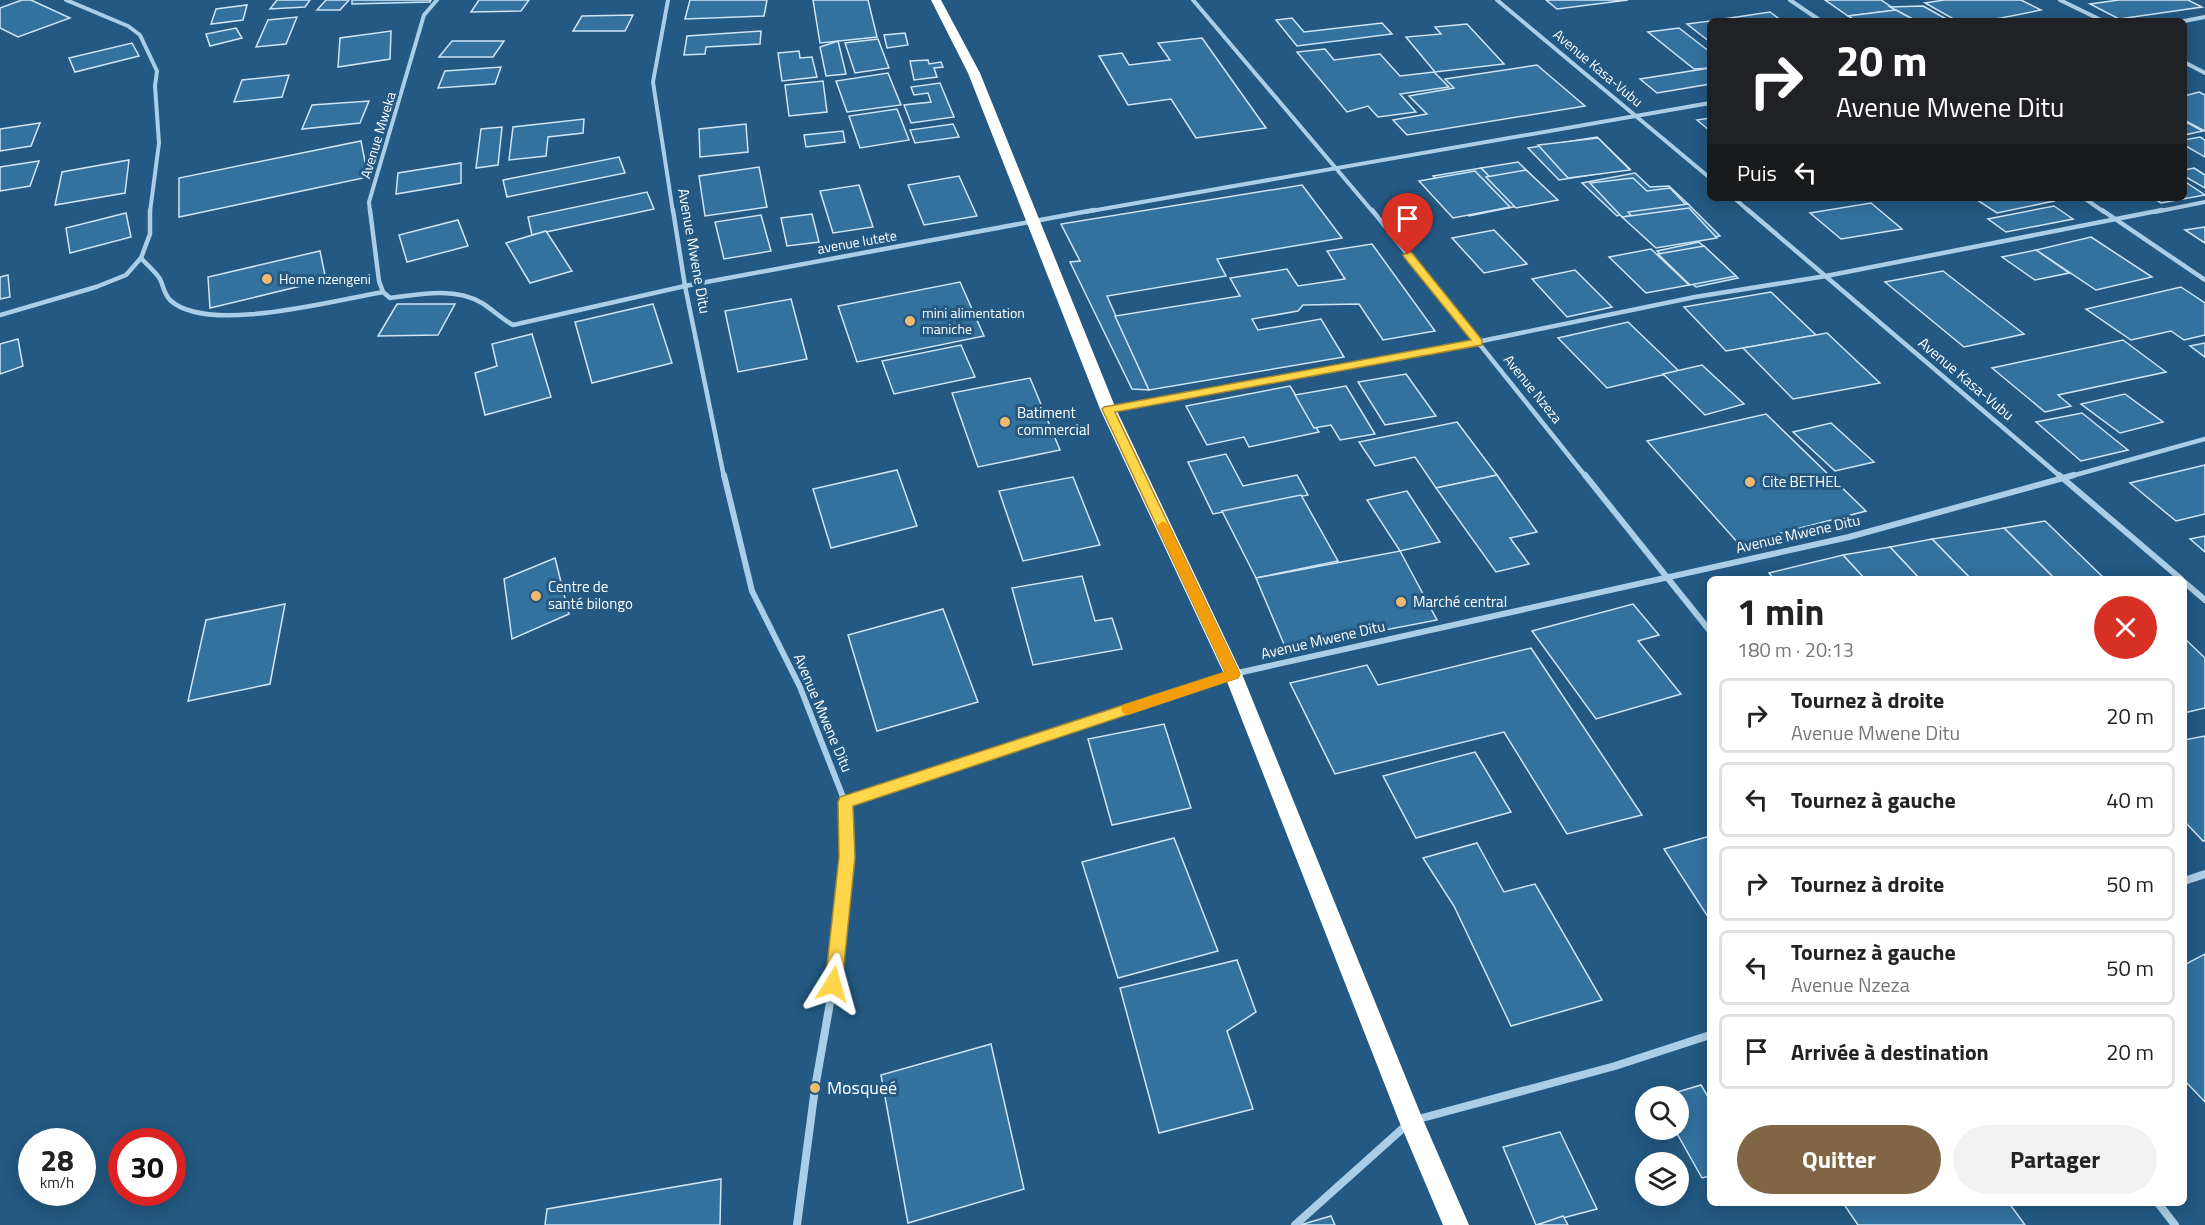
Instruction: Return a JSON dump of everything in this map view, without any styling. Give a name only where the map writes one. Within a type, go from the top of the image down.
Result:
[{"type":"highway","points":[[936,0],[974,73],[1108,409],[1233,674],[1411,1121],[1456,1225]]},
{"type":"street","points":[[0,315],[126,275],[141,258],[150,234],[150,203],[159,143],[155,86],[157,71],[140,35],[128,26],[66,0]]},
{"type":"street","name":"Avenue Mweka","points":[[383,292],[379,281],[369,202],[424,15],[437,0]]},
{"type":"street","name":"Avenue Mwene Ditu","points":[[668,0],[653,82],[685,286],[719,456],[752,591],[800,687],[845,802],[1233,674],[1850,537],[2205,439]]},
{"type":"street","name":"Avenue Nzeza","points":[[1193,0],[1338,168],[1707,627]]},
{"type":"street","name":"Avenue Kasa-Vubu","points":[[1497,0],[1707,175]]},
{"type":"street","points":[[1790,0],[1817,18]]},
{"type":"street","points":[[2060,0],[2097,18]]},
{"type":"street","points":[[2187,20],[2205,17]]},
{"type":"street","points":[[2187,64],[2205,73]]},
{"type":"street","name":"avenue lutete","points":[[141,258],[158,276],[170,299],[192,312],[227,315],[275,312],[346,297],[383,292],[390,298],[424,294],[466,296],[481,302],[513,325],[685,286],[1033,221],[1707,104]]},
{"type":"street","name":"Avenue Kasa-Vubu","points":[[1738,201],[2177,576]]},
{"type":"street","points":[[2088,201],[2205,279]]},
{"type":"street","points":[[1108,409],[1478,342],[1677,299],[1826,276],[2205,202]]},
{"type":"street","name":"Avenue Kasa-Vubu","points":[[2187,584],[2205,600]]},
{"type":"street","points":[[797,1225],[814,1100],[837,963],[847,857],[845,802]]},
{"type":"street","points":[[2187,880],[2205,874]]},
{"type":"street","points":[[1295,1225],[1411,1121],[1615,1066],[1707,1036]]},
{"type":"street","points":[[2159,1206],[2175,1225]]},
{"type":"building","points":[[22,0],[31,0],[70,18],[18,37],[0,28],[0,8]]},
{"type":"building","points":[[277,0],[310,0],[305,7],[270,9]]},
{"type":"building","points":[[326,0],[349,0],[340,10],[317,10]]},
{"type":"building","points":[[352,0],[431,0],[430,2],[352,4]]},
{"type":"building","points":[[479,0],[529,0],[521,11],[471,12]]},
{"type":"building","points":[[690,0],[767,0],[764,16],[685,19]]},
{"type":"building","points":[[813,0],[868,0],[877,37],[820,43]]},
{"type":"building","points":[[1546,0],[1628,0],[1557,9]]},
{"type":"building","points":[[1825,0],[1881,0],[1896,10],[1848,16]]},
{"type":"building","points":[[1944,0],[2021,0],[2041,10],[2001,18],[1952,18],[1925,3]]},
{"type":"building","points":[[2119,0],[2188,0],[2202,7],[2117,18],[2090,4]]},
{"type":"building","points":[[247,5],[243,20],[211,24],[216,9]]},
{"type":"building","points":[[1923,6],[1945,18],[1910,18],[1890,7]]},
{"type":"building","points":[[1896,10],[1911,18],[1851,18],[1848,16]]},
{"type":"building","points":[[1770,12],[1778,18],[1730,18]]},
{"type":"building","points":[[633,15],[625,31],[573,31],[582,16]]},
{"type":"building","points":[[297,17],[286,44],[256,47],[268,20]]},
{"type":"building","points":[[1292,18],[1304,32],[1382,23],[1392,34],[1297,46],[1276,20]]},
{"type":"building","points":[[1707,21],[1707,40],[1687,24]]},
{"type":"building","points":[[1467,24],[1504,64],[1435,72],[1406,37],[1441,34],[1435,27]]},
{"type":"building","points":[[236,28],[242,38],[210,46],[206,34]]},
{"type":"building","points":[[1679,28],[1707,50],[1707,68],[1694,69],[1648,32]]},
{"type":"building","points":[[391,31],[390,59],[338,67],[340,38]]},
{"type":"building","points":[[761,31],[760,44],[706,47],[705,54],[684,55],[687,36]]},
{"type":"building","points":[[905,33],[908,45],[887,48],[884,35]]},
{"type":"building","points":[[1202,38],[1266,128],[1196,138],[1171,99],[1128,105],[1099,56],[1122,53],[1129,65],[1170,60],[1158,43]]},
{"type":"building","points":[[878,39],[889,68],[855,73],[845,43]]},
{"type":"building","points":[[452,41],[504,41],[493,57],[439,57]]},
{"type":"building","points":[[838,41],[846,74],[826,76],[820,47]]},
{"type":"building","points":[[132,43],[139,56],[75,72],[69,58]]},
{"type":"building","points":[[1325,49],[1334,60],[1380,54],[1400,76],[1434,72],[1449,87],[1400,94],[1416,112],[1378,117],[1368,106],[1347,112],[1297,52]]},
{"type":"building","points":[[799,51],[800,58],[812,57],[817,77],[782,81],[778,53]]},
{"type":"building","points":[[928,60],[929,64],[941,62],[943,67],[934,68],[937,77],[914,80],[910,61]]},
{"type":"building","points":[[1537,65],[1585,106],[1407,135],[1393,120],[1427,114],[1409,96],[1454,88],[1445,79]]},
{"type":"building","points":[[501,67],[495,84],[438,88],[445,71]]},
{"type":"building","points":[[1707,68],[1707,85],[1657,93],[1640,79]]},
{"type":"building","points":[[888,73],[901,105],[847,112],[836,81]]},
{"type":"building","points":[[289,75],[282,97],[234,102],[242,80]]},
{"type":"building","points":[[823,81],[827,112],[789,116],[785,85]]},
{"type":"building","points":[[940,83],[954,117],[911,123],[904,105],[931,102],[928,93],[914,95],[911,87]]},
{"type":"building","points":[[2199,92],[2205,95],[2205,131],[2187,122],[2187,95]]},
{"type":"building","points":[[369,101],[360,123],[302,129],[312,105]]},
{"type":"building","points":[[897,109],[909,140],[860,148],[849,116]]},
{"type":"building","points":[[1707,118],[1707,128],[1697,120]]},
{"type":"building","points":[[584,119],[583,133],[548,137],[546,156],[509,160],[513,127]]},
{"type":"building","points":[[40,123],[31,146],[0,151],[0,129]]},
{"type":"building","points":[[2187,123],[2203,131],[2187,134]]},
{"type":"building","points":[[746,124],[748,152],[700,157],[699,129]]},
{"type":"building","points":[[953,124],[959,137],[915,143],[910,130]]},
{"type":"building","points":[[502,127],[498,165],[476,168],[481,129]]},
{"type":"building","points":[[843,131],[845,142],[806,147],[804,135]]},
{"type":"building","points":[[1597,137],[1630,169],[1559,180],[1528,148]]},
{"type":"building","points":[[2200,137],[2205,140],[2205,157],[2187,147],[2187,139]]},
{"type":"building","points":[[1598,138],[1630,170],[1568,178],[1538,145]]},
{"type":"building","points":[[361,141],[368,177],[179,217],[179,178]]},
{"type":"building","points":[[619,157],[625,173],[507,197],[503,180]]},
{"type":"building","points":[[129,160],[125,193],[55,205],[62,172]]},
{"type":"building","points":[[39,161],[30,186],[0,191],[0,167]]},
{"type":"building","points":[[1518,162],[1556,199],[1518,206],[1481,168]]},
{"type":"building","points":[[461,163],[461,183],[396,194],[398,173]]},
{"type":"building","points":[[759,167],[767,207],[705,216],[699,176]]},
{"type":"building","points":[[1481,168],[1518,206],[1469,216],[1433,176]]},
{"type":"building","points":[[2194,168],[2205,175],[2205,188],[2187,178],[2187,169]]},
{"type":"building","points":[[1526,170],[1558,200],[1516,208],[1486,177]]},
{"type":"building","points":[[1475,171],[1510,207],[1453,218],[1419,181]]},
{"type":"building","points":[[1635,173],[1650,187],[1669,186],[1688,204],[1628,212],[1617,216],[1582,183]]},
{"type":"building","points":[[959,176],[977,216],[924,225],[908,185]]},
{"type":"building","points":[[1633,178],[1647,191],[1670,188],[1689,208],[1622,217],[1590,183]]},
{"type":"building","points":[[2187,183],[2205,195],[2187,198]]},
{"type":"building","points":[[859,185],[873,227],[833,233],[820,191]]},
{"type":"building","points":[[1302,185],[1342,238],[1217,259],[1226,276],[1107,296],[1149,390],[1132,389],[1070,262],[1080,261],[1061,224]]},
{"type":"building","points":[[647,192],[654,209],[532,235],[528,217]]},
{"type":"building","points":[[1979,201],[2054,201],[1997,213]]},
{"type":"building","points":[[1871,203],[1902,229],[1841,239],[1810,213]]},
{"type":"building","points":[[1688,204],[1720,236],[1659,245],[1628,212]]},
{"type":"building","points":[[2054,206],[2073,219],[2006,232],[1988,219]]},
{"type":"building","points":[[1689,208],[1717,238],[1656,248],[1622,217]]},
{"type":"building","points":[[126,213],[131,237],[70,253],[66,228]]},
{"type":"building","points":[[812,214],[819,242],[787,246],[781,218]]},
{"type":"building","points":[[761,215],[771,251],[724,259],[715,222]]},
{"type":"building","points":[[458,220],[468,246],[407,262],[399,235]]},
{"type":"building","points":[[2205,227],[2205,243],[2185,230]]},
{"type":"building","points":[[1494,230],[1527,264],[1484,273],[1452,238]]},
{"type":"building","points":[[546,231],[572,271],[530,283],[506,243]]},
{"type":"building","points":[[2091,237],[2152,277],[2096,290],[2036,250]]},
{"type":"building","points":[[1699,242],[1738,278],[1696,287],[1657,251]]},
{"type":"building","points":[[1372,244],[1435,331],[1383,340],[1359,304],[1303,305],[1298,311],[1252,319],[1258,330],[1321,319],[1344,357],[1149,390],[1115,316],[1240,296],[1230,278],[1287,269],[1298,286],[1345,279],[1327,251]]},
{"type":"building","points":[[1704,246],[1736,276],[1690,285],[1658,254]]},
{"type":"building","points":[[1651,249],[1689,285],[1646,293],[1609,257]]},
{"type":"building","points":[[2036,250],[2069,273],[2035,280],[2002,257]]},
{"type":"building","name":"Home nzengeni","points":[[320,251],[326,280],[210,308],[208,277]]},
{"type":"building","points":[[1575,270],[1612,307],[1567,317],[1532,279]]},
{"type":"building","points":[[1943,271],[2024,334],[1964,347],[1885,282]]},
{"type":"building","points":[[8,275],[10,297],[0,299],[0,277]]},
{"type":"building","name":"mini alimentation maniche","points":[[960,282],[984,336],[857,362],[838,306]]},
{"type":"building","points":[[2181,287],[2205,303],[2205,335],[2184,340],[2171,331],[2131,340],[2086,309]]},
{"type":"building","points":[[1771,292],[1816,335],[1726,351],[1684,307]]},
{"type":"building","points":[[791,299],[807,359],[738,372],[725,311]]},
{"type":"building","points":[[397,304],[455,304],[438,335],[378,336]]},
{"type":"building","points":[[653,304],[672,363],[592,383],[575,322]]},
{"type":"building","points":[[1628,322],[1679,371],[1607,388],[1558,338]]},
{"type":"building","points":[[1827,333],[1880,383],[1793,399],[1743,348]]},
{"type":"building","points":[[532,334],[551,397],[485,415],[475,373],[497,366],[492,344]]},
{"type":"building","points":[[18,339],[23,366],[0,374],[0,344]]},
{"type":"building","points":[[2123,340],[2166,372],[2058,395],[2071,406],[2045,412],[1992,368]]},
{"type":"building","points":[[2205,343],[2205,357],[2190,346]]},
{"type":"building","points":[[961,345],[975,377],[894,394],[882,361]]},
{"type":"building","points":[[1702,365],[1744,404],[1705,415],[1663,374]]},
{"type":"building","points":[[1406,374],[1436,416],[1385,425],[1358,382]]},
{"type":"building","name":"Batiment commercial","points":[[1030,378],[1060,450],[978,467],[952,393]]},
{"type":"building","points":[[1290,386],[1319,432],[1249,447],[1244,437],[1207,445],[1186,406]]},
{"type":"building","points":[[1346,386],[1375,434],[1340,440],[1331,425],[1314,428],[1295,395]]},
{"type":"building","points":[[2125,394],[2163,422],[2120,433],[2081,404]]},
{"type":"building","points":[[2082,413],[2128,450],[2081,461],[2036,422]]},
{"type":"building","points":[[1766,414],[1866,511],[1739,544],[1647,441]]},
{"type":"building","points":[[1457,422],[1497,475],[1436,488],[1415,457],[1375,466],[1359,442]]},
{"type":"building","points":[[1831,423],[1874,462],[1835,471],[1793,432]]},
{"type":"building","points":[[1226,454],[1243,486],[1297,475],[1308,495],[1213,514],[1188,462]]},
{"type":"building","points":[[2205,465],[2205,514],[2176,521],[2130,483]]},
{"type":"building","points":[[897,470],[917,526],[831,548],[813,489]]},
{"type":"building","points":[[1497,475],[1537,532],[1510,538],[1529,564],[1496,572],[1436,488]]},
{"type":"building","points":[[1073,477],[1100,545],[1023,561],[999,491]]},
{"type":"building","points":[[1407,491],[1440,542],[1400,551],[1367,500]]},
{"type":"building","points":[[1301,495],[1338,561],[1256,578],[1222,511]]},
{"type":"building","points":[[2045,521],[2102,576],[2052,576],[2004,528]]},
{"type":"building","points":[[2004,528],[2052,576],[1968,576],[1932,539]]},
{"type":"building","points":[[2205,536],[2205,552],[2190,539]]},
{"type":"building","points":[[1932,539],[1968,576],[1917,576],[1890,547]]},
{"type":"building","points":[[1890,547],[1917,576],[1862,576],[1843,555]]},
{"type":"building","points":[[1400,551],[1437,620],[1286,649],[1256,578]]},
{"type":"building","points":[[1843,555],[1862,576],[1772,576],[1769,573]]},
{"type":"building","name":"Centre de santé bilongo","points":[[555,558],[569,614],[512,639],[504,579]]},
{"type":"building","points":[[1082,576],[1095,621],[1112,618],[1122,649],[1033,665],[1012,588]]},
{"type":"building","points":[[285,604],[270,684],[188,701],[206,620]]},
{"type":"building","points":[[1633,604],[1659,635],[1638,641],[1681,694],[1596,719],[1532,631]]},
{"type":"building","points":[[943,609],[978,702],[877,731],[848,635]]},
{"type":"building","points":[[2187,641],[2205,658],[2205,708],[2187,712]]},
{"type":"building","points":[[1531,648],[1642,815],[1567,834],[1504,732],[1335,774],[1290,683],[1367,665],[1378,685]]},
{"type":"building","points":[[1164,724],[1191,808],[1112,825],[1088,739]]},
{"type":"building","points":[[2205,736],[2205,841],[2187,824],[2187,739]]},
{"type":"building","points":[[1475,752],[1511,812],[1416,838],[1383,776]]},
{"type":"building","points":[[1707,837],[1707,915],[1664,849]]},
{"type":"building","points":[[1174,838],[1218,951],[1118,978],[1082,862]]},
{"type":"building","points":[[1477,843],[1504,892],[1535,884],[1602,1000],[1511,1026],[1454,906],[1423,858]]},
{"type":"building","points":[[2205,954],[2205,1102],[2187,1083],[2187,963]]},
{"type":"building","points":[[1237,960],[1256,1012],[1227,1031],[1253,1109],[1159,1133],[1120,988]]},
{"type":"building","points":[[991,1044],[1024,1189],[908,1223],[881,1075]]},
{"type":"building","points":[[1701,1085],[1707,1095],[1707,1177],[1702,1178],[1681,1140],[1689,1140],[1689,1089]]},
{"type":"building","points":[[1560,1132],[1597,1209],[1536,1225],[1503,1147]]},
{"type":"building","points":[[721,1179],[720,1225],[545,1225],[547,1209]]},
{"type":"building","points":[[1845,1206],[2011,1206],[2025,1225],[1858,1225]]},
{"type":"building","points":[[1331,1216],[1335,1225],[1300,1225]]},
{"type":"building","points":[[1563,1216],[1568,1225],[1537,1225]]},
{"type":"slow traffic","points":[[1128,709],[1233,674],[1163,526]]},
{"type":"place","name":"Home nzengeni","points":[[267,279]]},
{"type":"place","name":"mini alimentation maniche","points":[[910,321]]},
{"type":"place","name":"Batiment commercial","points":[[1005,422]]},
{"type":"place","name":"Cite BETHEL","points":[[1750,482]]},
{"type":"place","name":"Centre de santé bilongo","points":[[536,596]]},
{"type":"place","name":"Marché central","points":[[1401,602]]},
{"type":"place","name":"Mosqueé","points":[[815,1088]]},
{"type":"route","points":[[833,984],[847,857],[845,802],[1233,674],[1108,409],[1478,342],[1408,255]]}]
